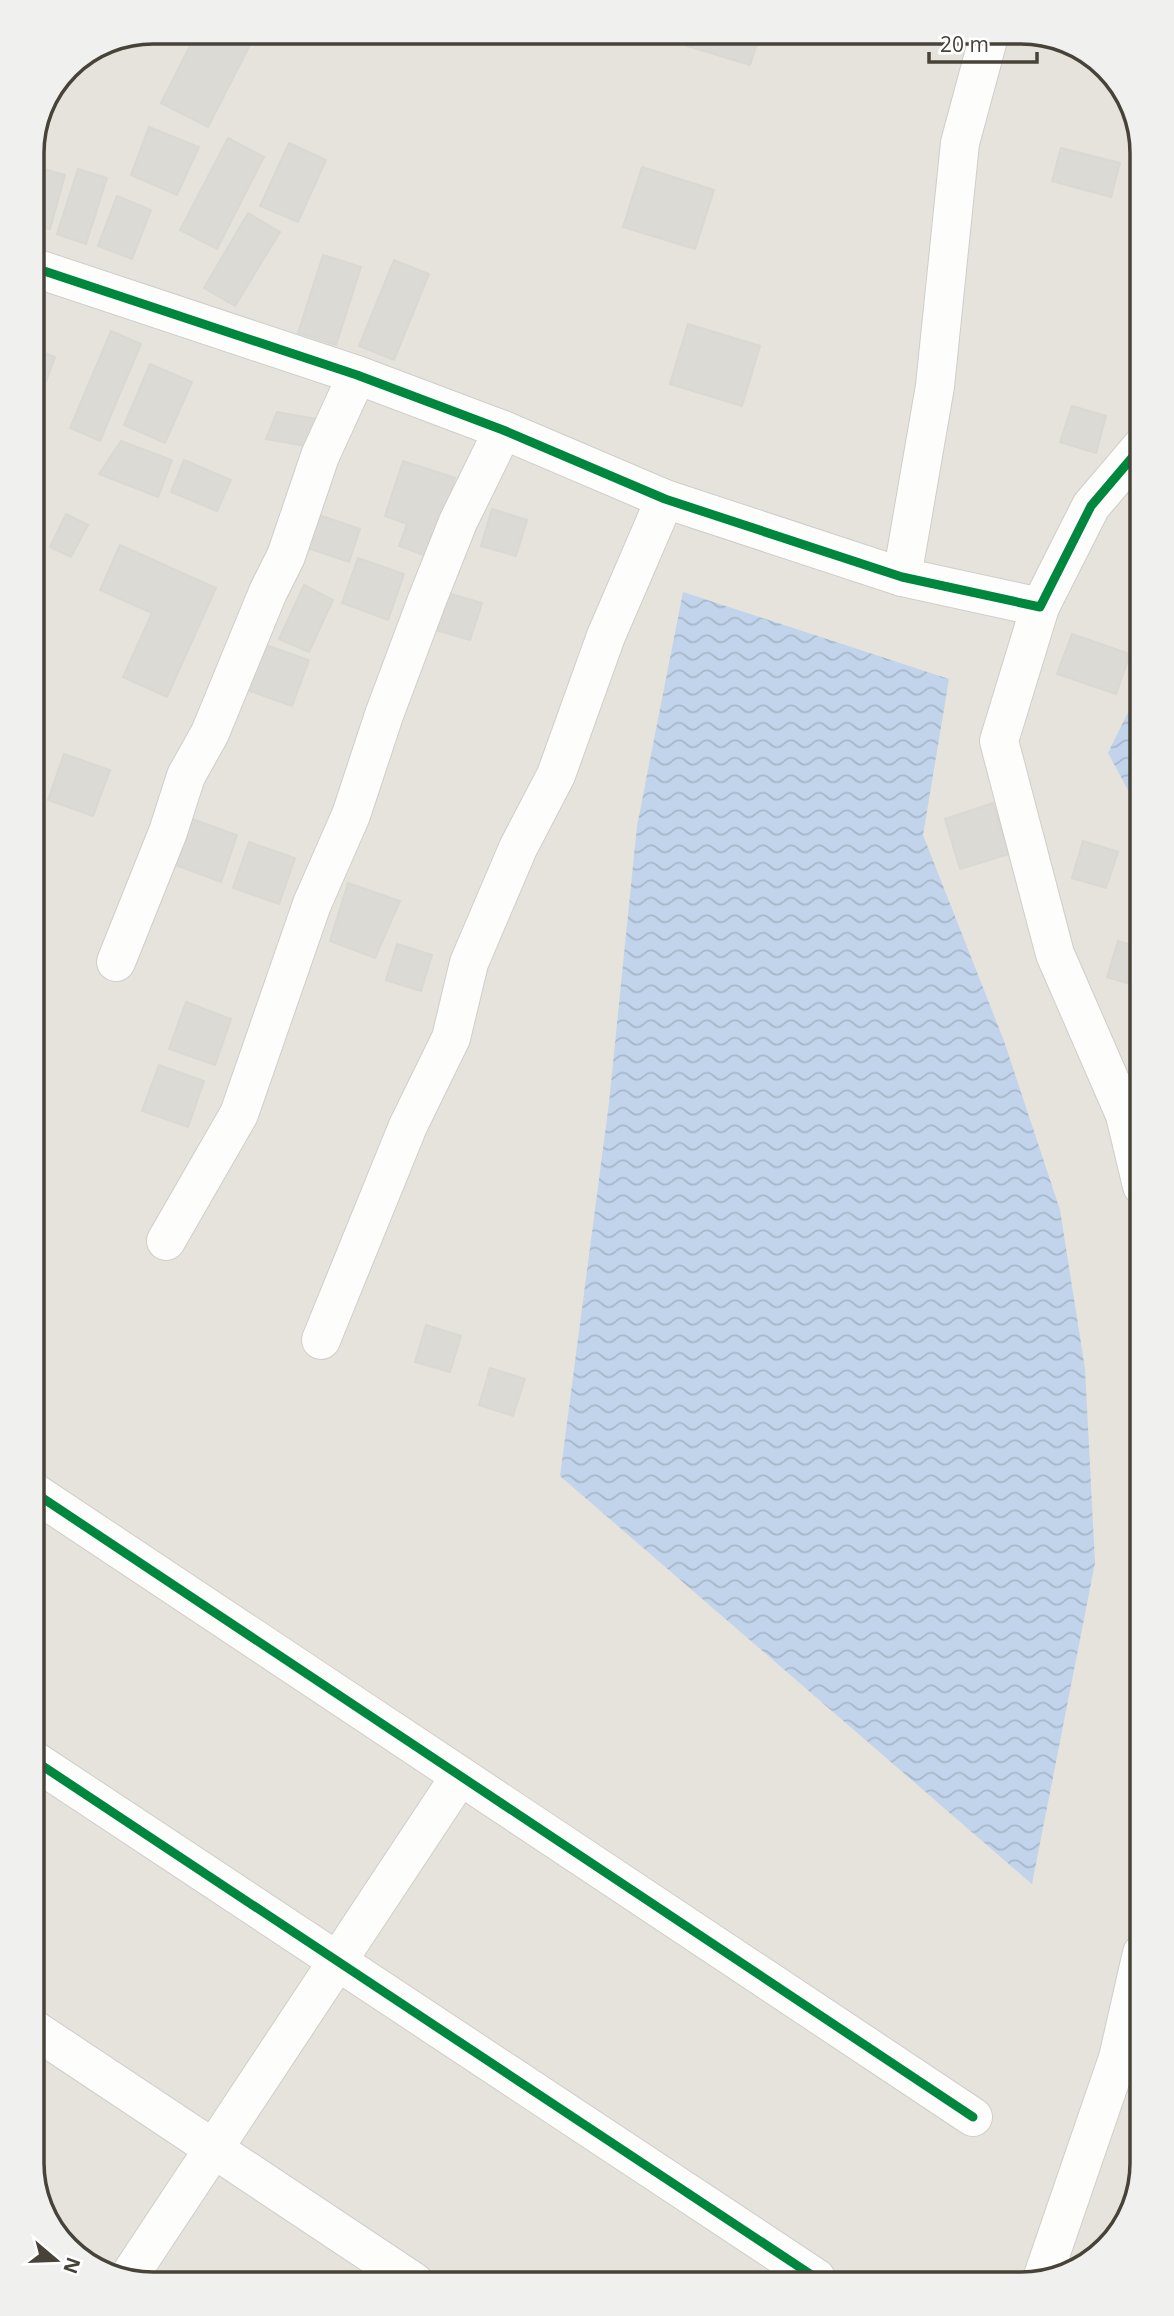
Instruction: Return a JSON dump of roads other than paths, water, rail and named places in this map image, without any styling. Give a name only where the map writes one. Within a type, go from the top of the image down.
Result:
[{"type":"street","points":[[902,577],[936,386],[960,143],[986,44]]},
{"type":"street","points":[[44,271],[357,375],[503,430],[666,499],[902,577],[1040,607]]},
{"type":"street","points":[[116,962],[186,776],[210,733],[286,556],[320,456],[357,375]]},
{"type":"street","points":[[166,1241],[239,1114],[312,904],[351,815],[384,715],[427,600],[458,522],[503,430]]},
{"type":"street","points":[[1130,461],[1091,506],[1040,607],[999,741],[1055,954],[1130,1106]]},
{"type":"street","points":[[321,1340],[408,1126],[451,1038],[469,963],[518,848],[556,775],[606,636],[666,499]]},
{"type":"street","points":[[44,1499],[973,2117]]},
{"type":"street","points":[[44,1767],[807,2272]]},
{"type":"street","points":[[133,2270],[460,1776]]},
{"type":"street","points":[[1045,2269],[1118,2058],[1130,2008]]},
{"type":"street","points":[[44,2036],[399,2272]]},
{"type":"water","points":[[683,592],[949,679],[923,835],[1004,1041],[1060,1210],[1085,1369],[1095,1563],[1032,1884],[560,1476],[609,1103],[637,826]]},
{"type":"water","points":[[1130,708],[1130,794],[1108,753]]}]
